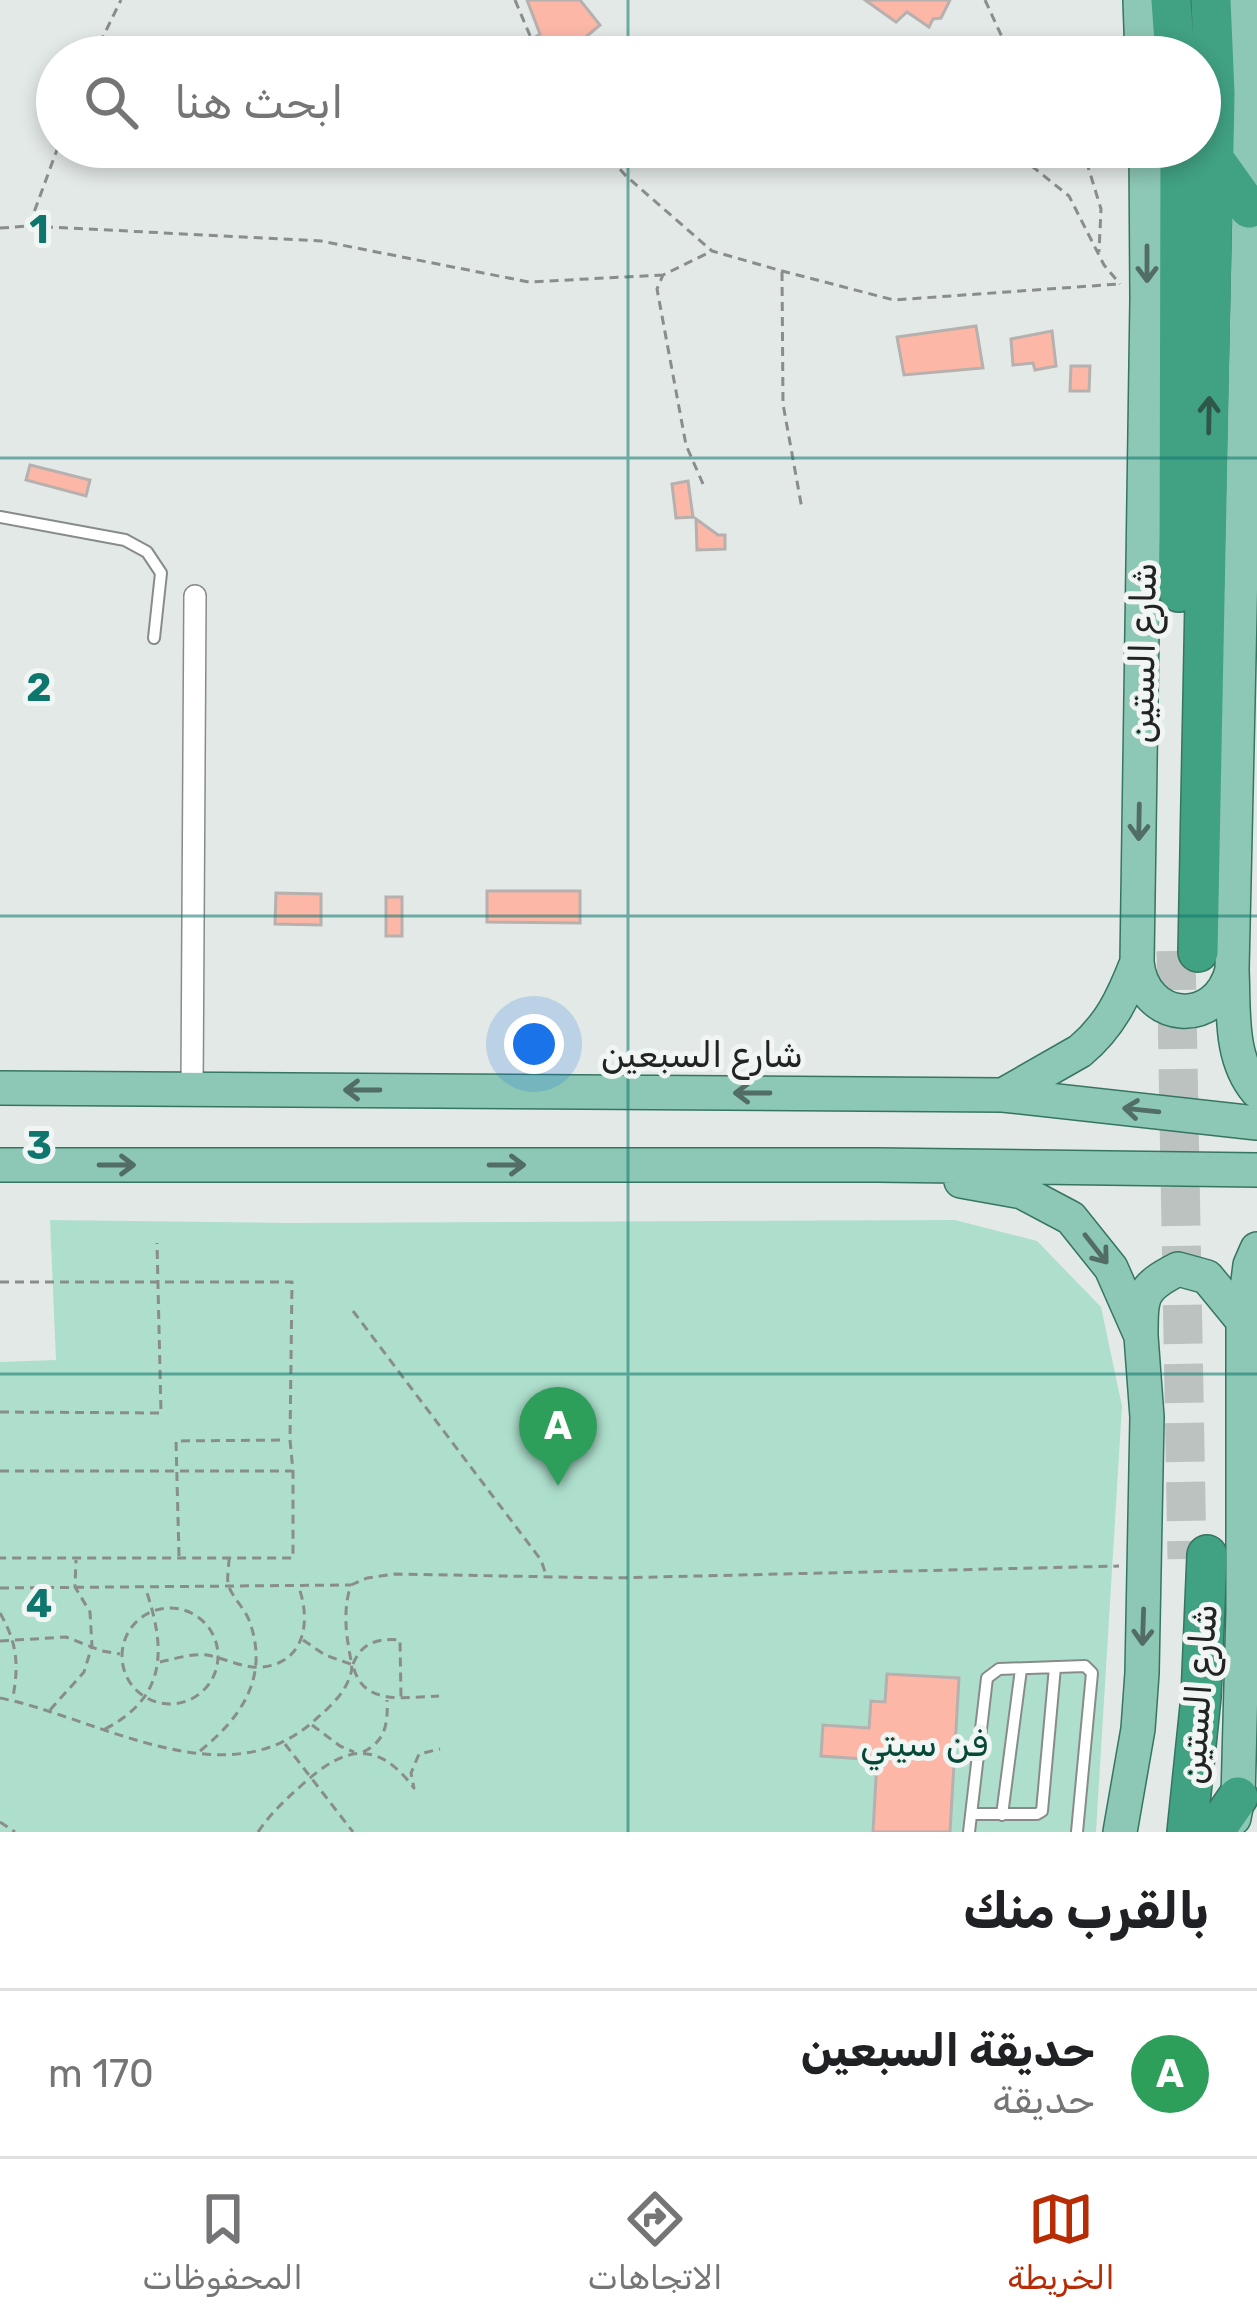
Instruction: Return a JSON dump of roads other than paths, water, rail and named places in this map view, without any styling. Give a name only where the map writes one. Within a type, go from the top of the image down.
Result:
[{"type":"highway","points":[[1171,0],[1174,36]]},
{"type":"highway","name":"شارع الستين","points":[[1211,0],[1213,36]]},
{"type":"highway","name":"شارع الستين","points":[[1197,168],[1202,958]]},
{"type":"highway","points":[[1211,168],[1249,208]]},
{"type":"highway","name":"شارع الستين","points":[[1166,1832],[1197,1557],[1201,1697],[1187,1832]]},
{"type":"highway","points":[[1214,1832],[1235,1815]]},
{"type":"main road","points":[[1140,0],[1141,36]]},
{"type":"main road","name":"شارع الستين","points":[[1245,0],[1249,208],[1202,958],[1238,1059],[1257,1090]]},
{"type":"main road","name":"شارع الستين","points":[[1003,1095],[1080,1051],[1102,1031],[1137,962],[1133,292],[1144,168]]},
{"type":"main road","points":[[1137,962],[1149,996],[1169,1009],[1193,1011],[1215,1001],[1229,982],[1202,958]]},
{"type":"main road","name":"شارع السبعين","points":[[0,1088],[1003,1095],[1257,1123]]},
{"type":"main road","points":[[0,1165],[1257,1170]]},
{"type":"main road","points":[[877,1165],[1022,1192],[1071,1218],[1111,1268],[1141,1336]]},
{"type":"main road","points":[[1235,1815],[1243,1611],[1243,1321],[1250,1265],[1257,1249]]},
{"type":"main road","points":[[1120,1832],[1138,1730],[1145,1567],[1147,1418],[1141,1306],[1152,1283],[1178,1269],[1207,1276],[1243,1321]]},
{"type":"street","points":[[193,1089],[195,596]]},
{"type":"lane","points":[[0,517],[125,540],[147,552],[161,573],[154,638]]},
{"type":"lane","points":[[969,1832],[987,1678],[999,1669],[1085,1666],[1092,1673],[1077,1832]]},
{"type":"lane","points":[[971,1814],[1042,1811],[1055,1667]]},
{"type":"lane","points":[[1002,1815],[1021,1669]]},
{"type":"tunnel","points":[[1176,951],[1187,1559]]},
{"type":"place","name":"حديقة السبعين","points":[[558,1486]]},
{"type":"park label","name":"فن سيتي","points":[[924,1743]]}]
